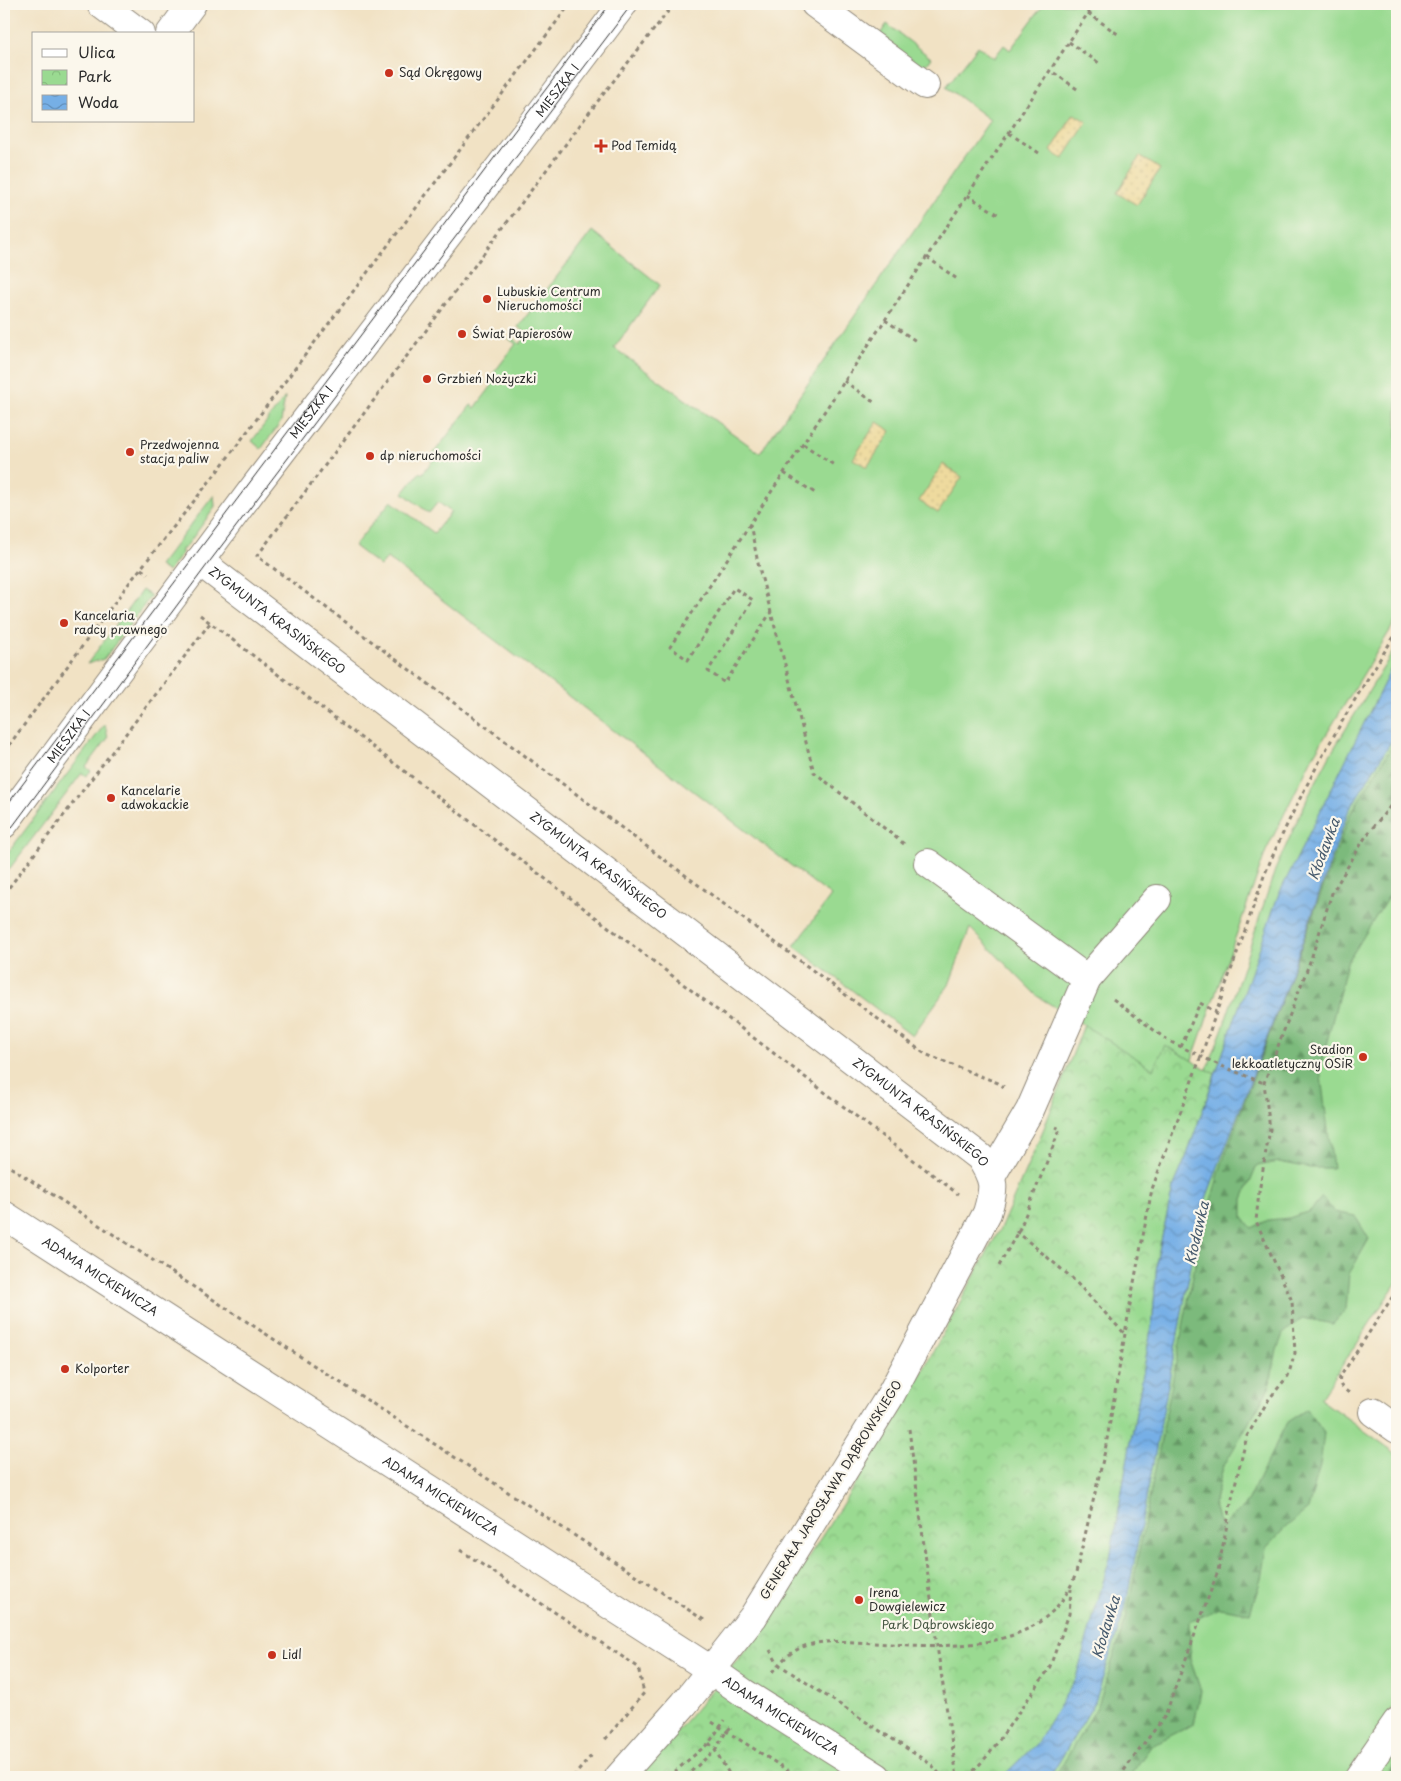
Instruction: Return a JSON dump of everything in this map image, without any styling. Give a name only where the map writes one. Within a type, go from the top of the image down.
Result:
[{"type":"street","points":[[101,4],[138,32]]},
{"type":"street","points":[[171,32],[192,4]]},
{"type":"street","name":"MIESZKA I","points":[[4,824],[174,595],[623,4]]},
{"type":"street","points":[[815,4],[925,85]]},
{"type":"street","name":"ZYGMUNTA KRASIŃSKIEGO","points":[[200,561],[980,1157],[992,1175]]},
{"type":"street","points":[[928,863],[1087,979]]},
{"type":"street","points":[[992,1175],[1030,1110],[1087,979],[1157,899]]},
{"type":"street","name":"GENERAŁA JAROSŁAWA DĄBROWSKIEGO","points":[[619,1777],[684,1704],[753,1617],[890,1396],[976,1206],[993,1193],[992,1175]]},
{"type":"street","name":"ADAMA MICKIEWICZA","points":[[4,1215],[877,1777]]},
{"type":"street","points":[[1373,1412],[1397,1429]]},
{"type":"street","points":[[1359,1777],[1397,1722]]},
{"type":"path","points":[[4,752],[570,4]]},
{"type":"path","points":[[674,4],[601,97],[257,556],[925,1054],[998,1083],[1030,1110],[1060,1130],[1018,1232],[998,1267]]},
{"type":"path","points":[[772,612],[726,683],[708,671],[753,600],[734,588],[688,660],[670,647],[884,320],[1052,72],[1094,4]]},
{"type":"path","points":[[1088,13],[1119,35]]},
{"type":"path","points":[[1069,42],[1099,63]]},
{"type":"path","points":[[1052,72],[1080,91]]},
{"type":"path","points":[[1009,133],[1039,153]]},
{"type":"path","points":[[968,195],[999,215]]},
{"type":"path","points":[[927,257],[957,278]]},
{"type":"path","points":[[884,320],[916,341]]},
{"type":"path","points":[[844,381],[875,403]]},
{"type":"path","points":[[803,444],[834,465]]},
{"type":"path","points":[[784,473],[815,493]]},
{"type":"path","points":[[750,524],[755,551],[814,772],[928,863]]},
{"type":"path","points":[[141,569],[976,1206],[1018,1232],[1072,1278],[1125,1333]]},
{"type":"path","points":[[4,894],[210,623]]},
{"type":"path","points":[[968,1777],[990,1753],[1049,1669],[1069,1614],[1071,1588],[1104,1452],[1152,1189],[1264,876],[1319,760],[1397,632]]},
{"type":"path","points":[[1118,1777],[1165,1716],[1218,1571],[1233,1492],[1247,1436],[1269,1399],[1288,1376],[1295,1354],[1292,1301],[1256,1221],[1270,1129],[1264,1083],[1312,959],[1332,893],[1366,836],[1397,798]]},
{"type":"path","points":[[1087,979],[1167,1040],[1264,1083]]},
{"type":"path","points":[[1181,1047],[1200,1003],[1216,1012]]},
{"type":"path","points":[[4,1163],[706,1622],[713,1619]]},
{"type":"path","points":[[1373,1412],[1341,1386],[1339,1382],[1340,1377],[1397,1290]]},
{"type":"path","points":[[914,1421],[909,1430],[957,1777]]},
{"type":"path","points":[[456,1548],[638,1667],[644,1693],[599,1747]]},
{"type":"path","points":[[770,1675],[778,1664],[806,1646],[848,1642],[938,1646],[989,1641],[1019,1634],[1043,1620],[1062,1602],[1071,1588]]},
{"type":"path","points":[[769,1650],[778,1664],[932,1765],[942,1777]]},
{"type":"path","points":[[685,1777],[715,1750],[726,1732],[738,1720]]},
{"type":"path","points":[[668,1777],[709,1743],[720,1727],[798,1777]]},
{"type":"path","points":[[709,1743],[731,1777]]},
{"type":"path","points":[[573,1777],[592,1754]]},
{"type":"green space","points":[[1044,4],[1397,4],[1397,619],[1312,758],[1266,851],[1192,1060],[1149,1169],[1076,1050],[1084,1025],[1037,996],[970,928],[949,985],[912,1036],[794,946],[831,896],[387,558],[380,566],[354,546],[391,501],[434,533],[451,512],[438,502],[429,513],[403,493],[420,472],[422,474],[433,460],[430,458],[471,405],[475,408],[497,379],[492,375],[516,344],[509,339],[511,337],[520,344],[528,334],[518,327],[592,231],[660,285],[614,348],[760,453],[990,120],[946,87],[978,46],[994,58],[1004,45],[1010,50]]},
{"type":"green space","points":[[887,24],[931,58],[922,69],[878,37]]},
{"type":"green space","points":[[285,397],[281,422],[261,449],[252,441]]},
{"type":"green space","points":[[214,495],[215,506],[213,510],[185,548],[182,549],[182,553],[168,572],[159,566]]},
{"type":"green space","points":[[142,590],[151,596],[104,659],[87,664]]},
{"type":"green space","points":[[1397,645],[1397,657],[1278,896],[1187,1155],[1002,1777],[977,1777],[1164,1181],[1224,1025],[1275,870],[1308,797],[1330,755]]},
{"type":"green space","points":[[105,724],[108,738],[86,767],[91,771],[86,776],[82,773],[4,876],[4,858]]},
{"type":"green space","points":[[1397,732],[1397,1282],[1320,1399],[1397,1454],[1397,1702],[1345,1777],[1050,1777],[1095,1702],[1125,1609],[1202,1209],[1287,985],[1348,812]]},
{"type":"green space","points":[[1397,738],[1397,883],[1347,963],[1320,1069],[1333,1168],[1310,1168],[1279,1162],[1257,1166],[1243,1199],[1243,1218],[1252,1228],[1268,1220],[1289,1218],[1310,1211],[1322,1197],[1334,1212],[1355,1216],[1369,1239],[1349,1274],[1346,1309],[1333,1324],[1302,1318],[1283,1334],[1277,1350],[1269,1388],[1223,1467],[1214,1505],[1221,1529],[1247,1502],[1287,1422],[1307,1409],[1324,1433],[1320,1466],[1308,1509],[1286,1527],[1266,1548],[1261,1579],[1250,1613],[1220,1608],[1190,1622],[1190,1659],[1201,1691],[1194,1724],[1152,1745],[1129,1777],[1055,1777],[1098,1705],[1126,1618],[1201,1234],[1222,1163],[1350,814]]},
{"type":"green space","name":"Park Dąbrowskiego","points":[[1084,1025],[1153,1069],[1165,1045],[1215,1074],[1187,1155],[1173,1188],[1157,1259],[1153,1318],[1110,1558],[1076,1678],[1036,1744],[1002,1777],[638,1777],[757,1637],[892,1427],[1001,1227],[1044,1128]]},
{"type":"green space","points":[[1397,1747],[1397,1777],[1376,1777]]},
{"type":"green space","points":[[1397,1761],[1397,1777],[1385,1777]]},
{"type":"sand","points":[[1074,114],[1087,122],[1063,159],[1051,151]]},
{"type":"sand","points":[[1140,156],[1160,169],[1137,205],[1117,193]]},
{"type":"sand","points":[[877,422],[891,431],[867,467],[853,459]]},
{"type":"sand","points":[[943,464],[962,477],[938,513],[919,501]]},
{"type":"water","name":"Kłodawka","points":[[1397,657],[1397,732],[1348,812],[1287,985],[1202,1209],[1125,1609],[1095,1702],[1050,1777],[1002,1777],[1036,1744],[1076,1678],[1110,1558],[1153,1318],[1157,1259],[1173,1188],[1187,1155],[1278,896]]},
{"type":"tram line","points":[[4,809],[610,4]]},
{"type":"tram line","points":[[4,838],[207,565],[632,4]]},
{"type":"place","name":"Sąd Okręgowy","points":[[389,73]]},
{"type":"place","name":"Pod Temidą","points":[[601,146]]},
{"type":"place","name":"Lubuskie Centrum Nieruchomości","points":[[487,299]]},
{"type":"place","name":"Świat Papierosów","points":[[462,334]]},
{"type":"place","name":"Grzbień Nożyczki","points":[[427,379]]},
{"type":"place","name":"Przedwojenna stacja paliw","points":[[130,452]]},
{"type":"place","name":"dp nieruchomości","points":[[370,456]]},
{"type":"place","name":"Kancelaria radcy prawnego","points":[[64,623]]},
{"type":"place","name":"Kancelarie adwokackie","points":[[111,798]]},
{"type":"place","name":"Stadion lekkoatletyczny OSiR","points":[[1363,1057]]},
{"type":"place","name":"Kolporter","points":[[65,1369]]},
{"type":"place","name":"Irena Dowgielewicz","points":[[859,1600]]},
{"type":"place","name":"Lidl","points":[[272,1655]]}]
